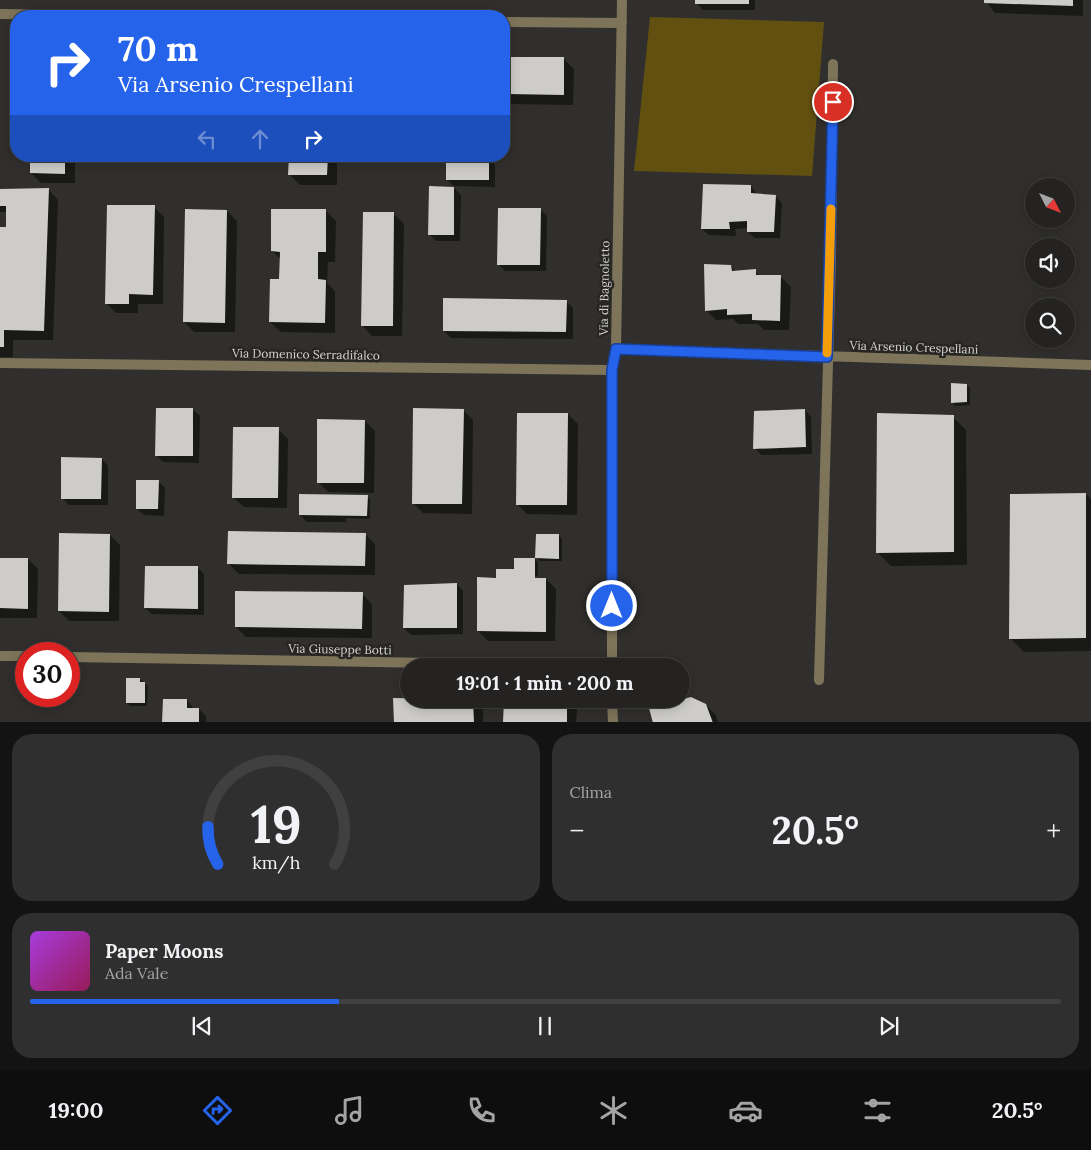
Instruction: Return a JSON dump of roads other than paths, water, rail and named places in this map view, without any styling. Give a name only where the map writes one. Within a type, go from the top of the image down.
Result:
[{"type":"street","name":"Via di Bagnoletto","points":[[612,658],[612,370],[616,349],[622,0]]},
{"type":"street","points":[[510,22],[622,23]]},
{"type":"street","points":[[819,680],[834,64]]},
{"type":"street","name":"Via Arsenio Crespellani","points":[[616,349],[1091,365]]},
{"type":"street","name":"Via Domenico Serradifalco","points":[[0,363],[612,370]]},
{"type":"street","points":[[0,656],[15,656]]},
{"type":"street","name":"Via Giuseppe Botti","points":[[80,657],[400,662]]},
{"type":"street","points":[[612,708],[613,722]]}]
